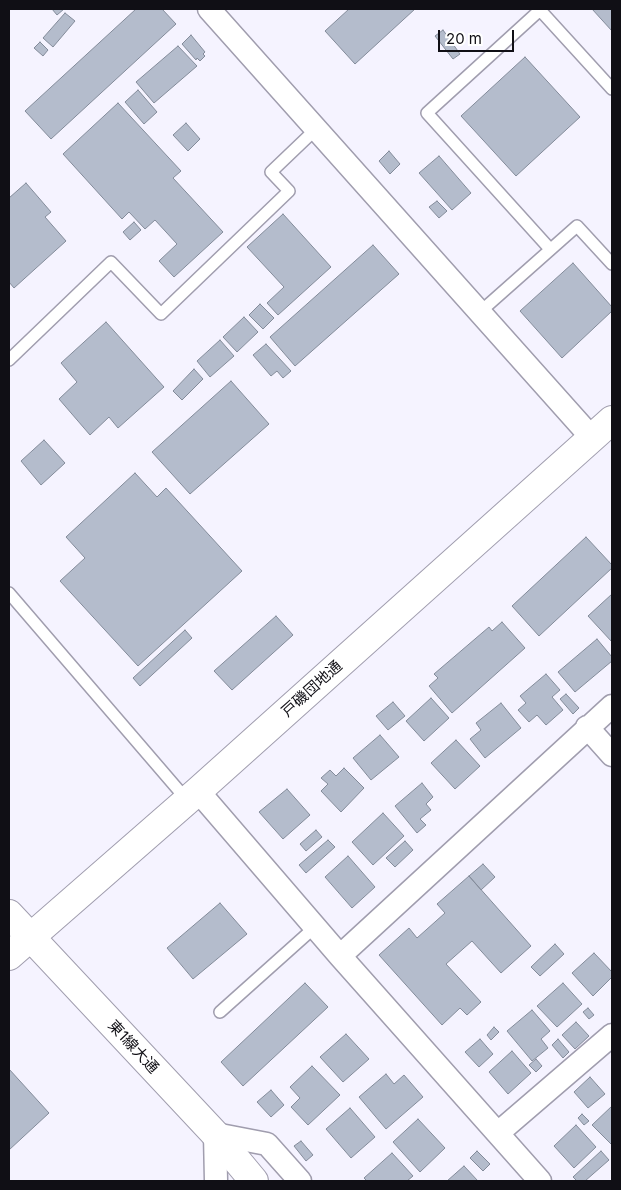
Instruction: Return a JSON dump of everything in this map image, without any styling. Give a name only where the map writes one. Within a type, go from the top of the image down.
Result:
[{"type":"street","points":[[208,9],[592,438]]},
{"type":"street","name":"戸磯団地通","points":[[9,956],[193,796],[612,420]]},
{"type":"street","points":[[340,956],[612,706]]},
{"type":"street","points":[[587,728],[612,755]]},
{"type":"street","points":[[193,796],[315,927],[540,1181]]},
{"type":"street","name":"東1線大通","points":[[9,914],[215,1134],[254,1181]]},
{"type":"street","points":[[498,1133],[612,1035]]},
{"type":"street","points":[[216,1181],[215,1134],[267,1144],[300,1181]]},
{"type":"lane","points":[[550,249],[427,113],[540,10],[612,89]]},
{"type":"lane","points":[[9,360],[111,262],[161,314],[289,191],[271,172],[316,129]]},
{"type":"lane","points":[[480,312],[577,226],[612,264]]},
{"type":"lane","points":[[9,594],[193,796]]},
{"type":"lane","points":[[220,1012],[315,927]]},
{"type":"building","points":[[52,9],[64,9],[57,15]]},
{"type":"building","points":[[136,9],[162,9],[176,24],[51,139],[25,111]]},
{"type":"building","points":[[349,9],[415,9],[355,64],[325,31]]},
{"type":"building","points":[[592,9],[612,9],[612,31]]},
{"type":"building","points":[[65,13],[75,21],[53,47],[43,38]]},
{"type":"building","points":[[443,30],[460,54],[453,59],[435,36]]},
{"type":"building","points":[[191,35],[205,52],[203,54],[205,56],[200,61],[197,58],[196,60],[182,44]]},
{"type":"building","points":[[40,42],[48,50],[43,56],[34,48]]},
{"type":"building","points":[[178,46],[197,66],[154,103],[136,82]]},
{"type":"building","points":[[525,57],[580,117],[516,176],[461,116]]},
{"type":"building","points":[[138,90],[157,112],[144,124],[125,102]]},
{"type":"building","points":[[118,103],[181,171],[173,178],[223,232],[174,277],[159,261],[177,244],[155,220],[145,229],[129,212],[122,219],[63,154]]},
{"type":"building","points":[[186,123],[200,139],[188,151],[173,135]]},
{"type":"building","points":[[389,151],[400,164],[390,174],[379,161]]},
{"type":"building","points":[[439,156],[471,193],[452,210],[419,173]]},
{"type":"building","points":[[26,183],[51,212],[45,217],[66,241],[14,288],[9,282],[9,198]]},
{"type":"building","points":[[437,201],[447,211],[439,218],[429,207]]},
{"type":"building","points":[[283,214],[331,267],[278,315],[267,303],[284,287],[247,247]]},
{"type":"building","points":[[134,222],[141,230],[130,240],[123,232]]},
{"type":"building","points":[[373,245],[399,274],[295,366],[270,337]]},
{"type":"building","points":[[573,263],[612,307],[612,311],[562,358],[520,311]]},
{"type":"building","points":[[260,304],[274,318],[263,329],[249,315]]},
{"type":"building","points":[[244,317],[258,332],[237,352],[223,337]]},
{"type":"building","points":[[106,322],[164,387],[118,428],[109,417],[90,435],[59,399],[77,382],[61,363]]},
{"type":"building","points":[[220,340],[234,356],[210,377],[197,361]]},
{"type":"building","points":[[266,344],[291,371],[283,378],[277,371],[271,376],[253,355]]},
{"type":"building","points":[[194,369],[203,379],[182,400],[173,391]]},
{"type":"building","points":[[231,381],[269,424],[190,494],[152,452]]},
{"type":"building","points":[[44,440],[65,463],[41,485],[21,461]]},
{"type":"building","points":[[135,473],[157,497],[166,488],[242,571],[138,666],[60,581],[85,558],[66,537]]},
{"type":"building","points":[[586,537],[612,565],[612,568],[539,636],[512,606]]},
{"type":"building","points":[[612,594],[612,642],[588,616]]},
{"type":"building","points":[[276,616],[293,635],[232,690],[214,671]]},
{"type":"building","points":[[502,622],[525,648],[452,713],[429,686],[438,678],[434,674],[489,627],[492,631]]},
{"type":"building","points":[[185,630],[192,638],[140,686],[133,678]]},
{"type":"building","points":[[597,639],[612,657],[612,661],[575,692],[558,672]]},
{"type":"building","points":[[546,674],[560,690],[552,697],[563,710],[546,725],[537,715],[529,722],[518,710],[526,703],[520,696]]},
{"type":"building","points":[[566,694],[579,708],[573,714],[560,699]]},
{"type":"building","points":[[431,698],[449,718],[424,741],[406,721]]},
{"type":"building","points":[[393,702],[405,716],[388,730],[376,716]]},
{"type":"building","points":[[501,703],[521,728],[485,758],[470,739],[481,730],[476,723]]},
{"type":"building","points":[[380,735],[399,757],[371,780],[353,758]]},
{"type":"building","points":[[456,740],[480,766],[455,789],[431,763]]},
{"type":"building","points":[[344,768],[364,788],[341,812],[321,791],[328,784],[321,778],[330,770],[336,776]]},
{"type":"building","points":[[422,783],[433,797],[426,804],[431,810],[420,819],[426,825],[417,833],[395,806]]},
{"type":"building","points":[[287,789],[310,815],[283,839],[259,812]]},
{"type":"building","points":[[383,813],[404,836],[373,865],[352,842]]},
{"type":"building","points":[[316,830],[322,837],[306,851],[300,844]]},
{"type":"building","points":[[328,840],[335,847],[306,873],[299,865]]},
{"type":"building","points":[[405,841],[413,850],[395,867],[386,858]]},
{"type":"building","points":[[348,856],[375,887],[352,908],[325,877]]},
{"type":"building","points":[[483,864],[495,877],[481,890],[469,876]]},
{"type":"building","points":[[469,876],[531,946],[501,973],[472,941],[446,964],[481,1002],[467,1015],[460,1008],[442,1025],[379,955],[409,928],[417,938],[445,913],[437,904]]},
{"type":"building","points":[[220,903],[247,934],[193,979],[167,948]]},
{"type":"building","points":[[555,944],[564,954],[540,976],[531,967]]},
{"type":"building","points":[[594,953],[612,972],[612,977],[593,996],[572,973]]},
{"type":"building","points":[[305,983],[328,1007],[243,1086],[221,1062]]},
{"type":"building","points":[[563,983],[582,1004],[557,1027],[537,1006]]},
{"type":"building","points":[[588,1008],[594,1015],[589,1019],[583,1012]]},
{"type":"building","points":[[532,1010],[550,1031],[541,1039],[548,1048],[532,1061],[507,1031]]},
{"type":"building","points":[[576,1022],[589,1036],[575,1049],[562,1035]]},
{"type":"building","points":[[494,1027],[499,1032],[491,1040],[487,1035]]},
{"type":"building","points":[[346,1034],[369,1059],[343,1082],[320,1057]]},
{"type":"building","points":[[480,1039],[493,1054],[479,1067],[465,1052]]},
{"type":"building","points":[[558,1039],[569,1052],[563,1058],[552,1045]]},
{"type":"building","points":[[512,1051],[531,1073],[508,1094],[489,1072]]},
{"type":"building","points":[[536,1059],[542,1066],[536,1072],[529,1065]]},
{"type":"building","points":[[312,1066],[340,1095],[308,1125],[291,1107],[300,1098],[290,1087]]},
{"type":"building","points":[[9,1069],[49,1113],[9,1150]]},
{"type":"building","points":[[386,1074],[394,1084],[404,1075],[423,1097],[386,1129],[359,1097]]},
{"type":"building","points":[[590,1077],[605,1094],[588,1108],[574,1092]]},
{"type":"building","points":[[271,1090],[284,1105],[271,1117],[257,1102]]},
{"type":"building","points":[[612,1106],[612,1145],[592,1125]]},
{"type":"building","points":[[350,1108],[375,1137],[351,1158],[326,1129]]},
{"type":"building","points":[[582,1114],[589,1121],[584,1125],[578,1118]]},
{"type":"building","points":[[418,1119],[445,1148],[420,1172],[393,1142]]},
{"type":"building","points":[[576,1125],[596,1147],[574,1168],[554,1146]]},
{"type":"building","points":[[301,1141],[313,1155],[306,1161],[294,1146]]},
{"type":"building","points":[[477,1151],[490,1164],[483,1171],[470,1158]]},
{"type":"building","points":[[601,1151],[609,1160],[585,1181],[577,1181],[573,1177]]},
{"type":"building","points":[[392,1153],[413,1176],[407,1181],[367,1181],[364,1178]]},
{"type":"building","points":[[464,1166],[478,1181],[447,1181]]}]
